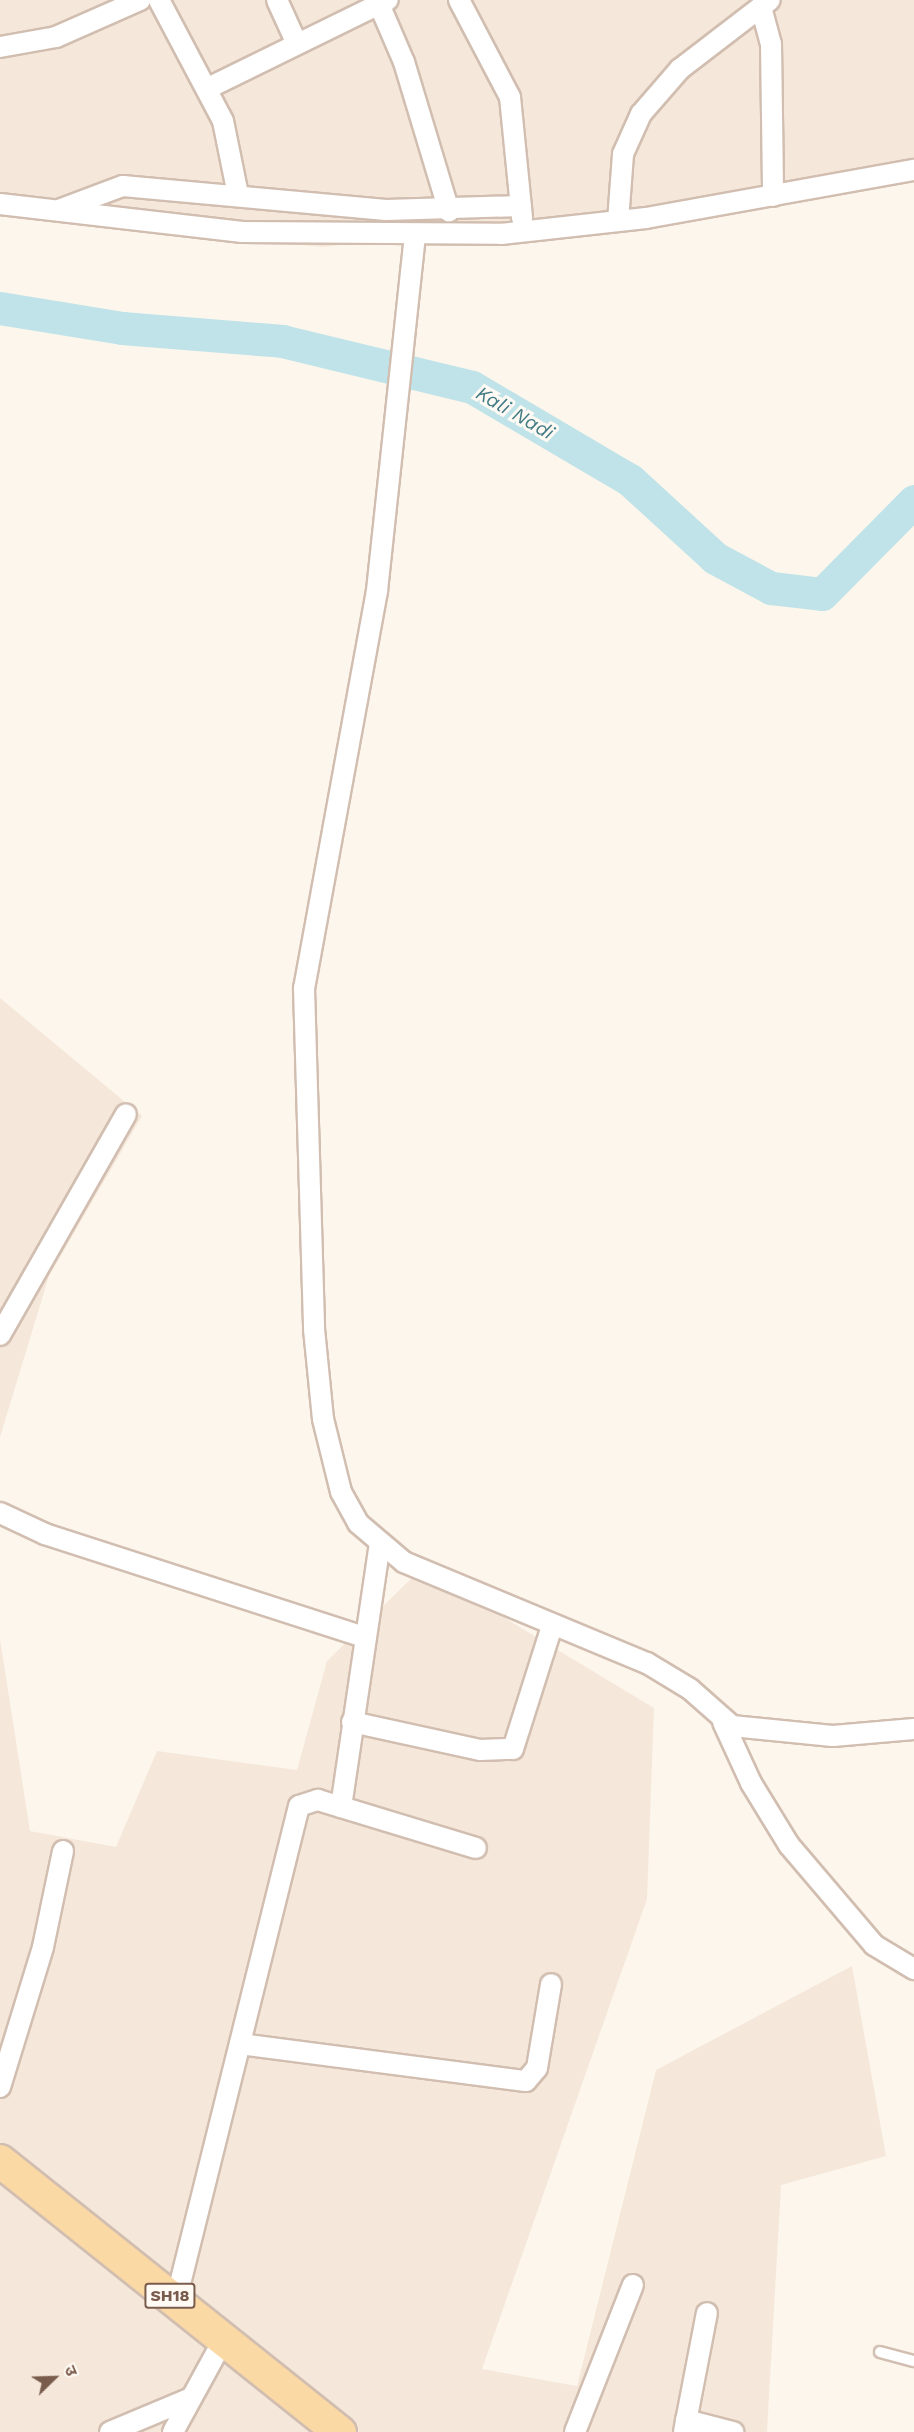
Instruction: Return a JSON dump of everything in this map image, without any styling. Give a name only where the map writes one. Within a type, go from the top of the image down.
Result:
[{"type":"main road","name":"SH18","points":[[0,2161],[340,2432]]},
{"type":"street","points":[[0,46],[56,37],[140,0]]},
{"type":"street","points":[[159,0],[208,88],[223,121],[238,195]]},
{"type":"street","points":[[277,0],[297,44]]},
{"type":"street","points":[[459,0],[510,97],[523,232]]},
{"type":"street","points":[[208,88],[383,2],[404,62],[449,211]]},
{"type":"street","points":[[766,3],[771,44],[773,196]]},
{"type":"street","points":[[618,221],[623,154],[641,114],[680,69],[766,3]]},
{"type":"street","points":[[0,204],[61,209],[242,232],[416,235],[523,232],[618,221],[914,170]]},
{"type":"street","points":[[61,209],[123,186],[449,211],[521,206]]},
{"type":"street","points":[[416,235],[377,591],[304,988],[312,1268],[323,1419],[349,1509],[380,1544],[443,1582],[646,1663],[690,1689],[723,1722],[751,1784],[789,1845],[868,1939],[914,1969]]},
{"type":"street","points":[[0,1335],[126,1114]]},
{"type":"street","points":[[0,1513],[45,1534],[364,1637]]},
{"type":"street","points":[[341,1807],[364,1637],[380,1544]]},
{"type":"street","points":[[352,1722],[480,1750],[513,1749],[552,1626]]},
{"type":"street","points":[[723,1722],[790,1734],[914,1729]]},
{"type":"street","points":[[176,2300],[299,1806],[311,1799],[476,1848]]},
{"type":"street","points":[[0,2087],[44,1947],[63,1851]]},
{"type":"street","points":[[240,2044],[526,2081],[537,2068],[551,1984]]},
{"type":"street","points":[[575,2432],[633,2285]]},
{"type":"street","points":[[707,2313],[685,2426],[733,2432]]},
{"type":"street","points":[[173,2432],[189,2399],[224,2339]]},
{"type":"street","points":[[110,2432],[189,2399]]},
{"type":"lane","points":[[880,2352],[914,2361]]},
{"type":"shaded area","points":[[0,0],[914,0],[914,178],[323,247],[0,216]]},
{"type":"shaded area","points":[[0,998],[142,1116],[49,1276],[0,1437]]},
{"type":"shaded area","points":[[422,1568],[654,1708],[647,1899],[482,2369],[577,2386],[656,2070],[852,1966],[886,2156],[781,2185],[767,2432],[0,2432],[0,1639],[30,1831],[116,1847],[157,1751],[297,1770],[327,1661]]},
{"type":"waterway","name":"Kali Nadi","points":[[0,308],[122,328],[282,341],[472,387],[630,480],[715,558],[771,588],[822,594],[914,501]]}]
